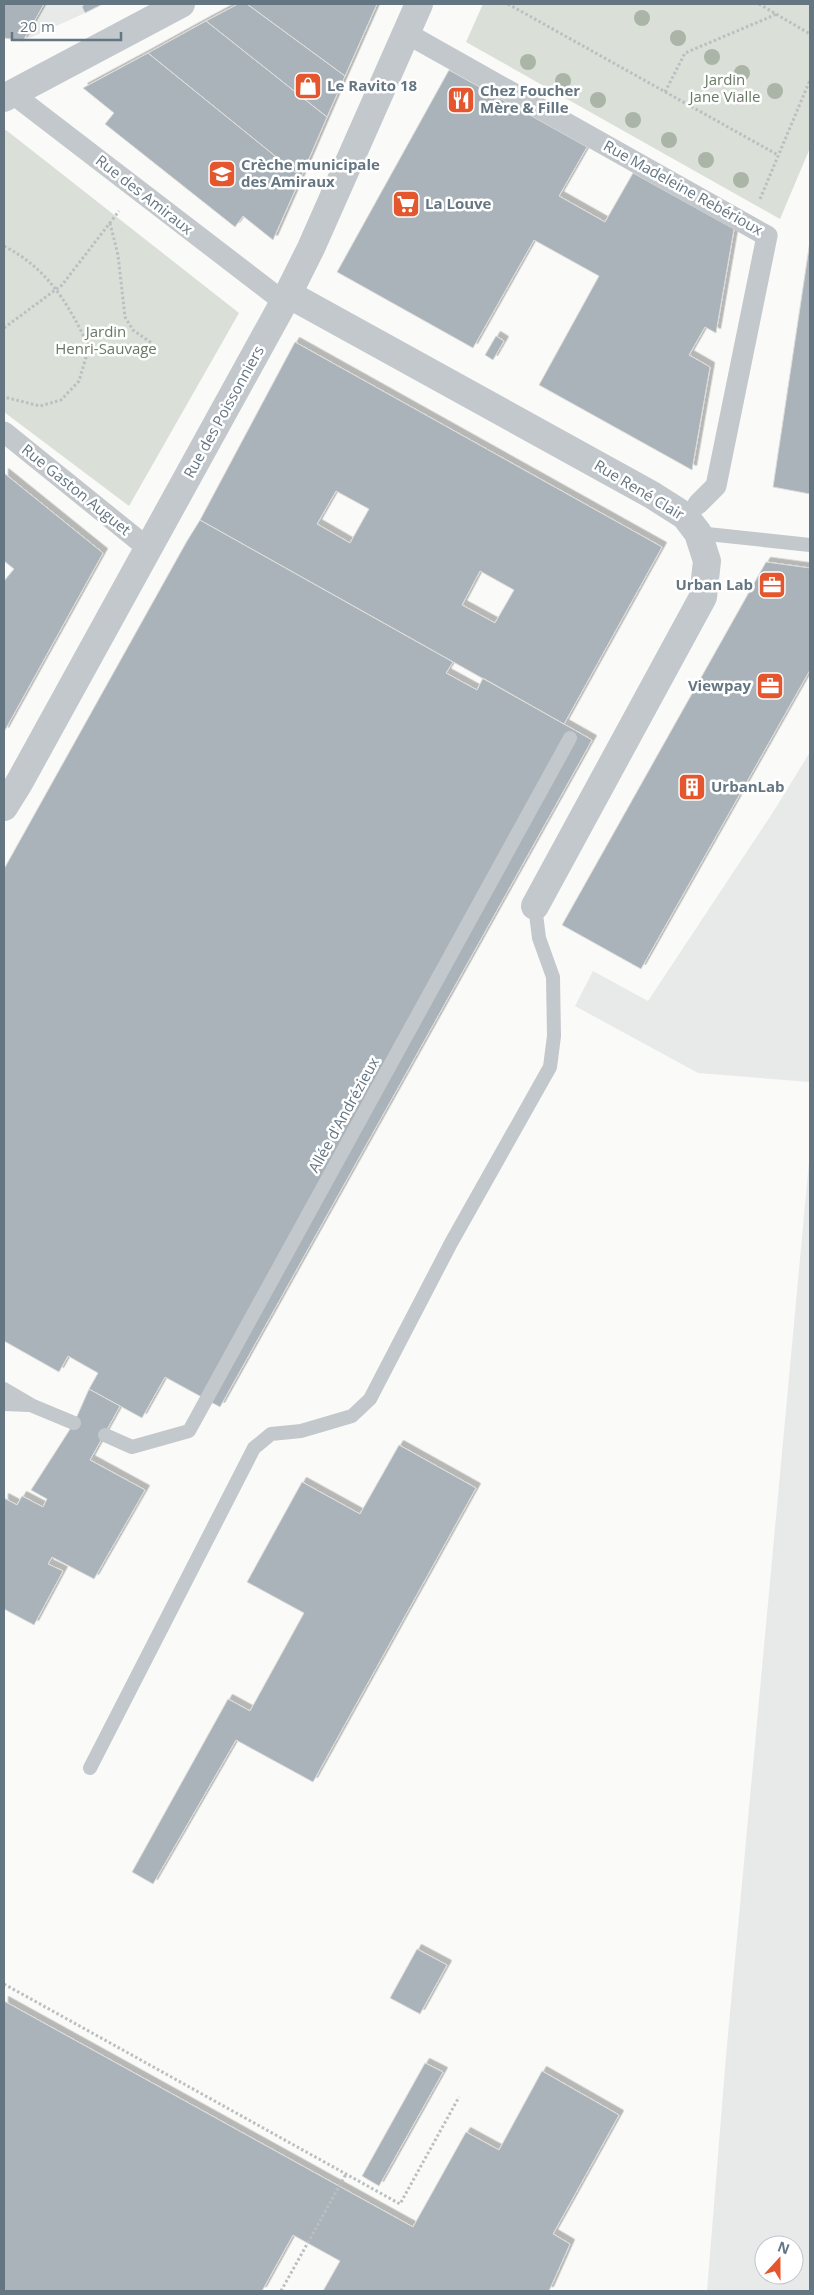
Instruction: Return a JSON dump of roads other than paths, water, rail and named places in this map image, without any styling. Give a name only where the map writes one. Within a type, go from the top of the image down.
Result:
[{"type":"street","points":[[7,93],[181,4]]},
{"type":"street","name":"Rue des Poissonniers","points":[[4,807],[149,549],[286,298],[419,4]]},
{"type":"street","name":"Rue Madeleine Rebérioux","points":[[406,33],[767,236],[716,486],[698,504]]},
{"type":"street","name":"Rue des Amiraux","points":[[7,93],[286,298]]},
{"type":"street","name":"Rue René Clair","points":[[286,298],[652,495],[685,516],[698,533],[707,561],[703,597],[535,906]]},
{"type":"street","name":"Rue Gaston Auguet","points":[[4,432],[149,549]]},
{"type":"lane","points":[[698,533],[810,545]]},
{"type":"lane","name":"Allée d'Andrézieux","points":[[105,1435],[132,1447],[189,1431],[570,738]]},
{"type":"lane","points":[[90,1768],[254,1448],[271,1434],[301,1430],[352,1416],[370,1400],[452,1243],[550,1067],[554,1036],[552,977],[539,938],[535,906]]},
{"type":"lane","points":[[4,1389],[33,1406],[74,1423]]},
{"type":"lane","points":[[4,1404],[33,1406]]},
{"type":"place","name":"Le Ravito 18","points":[[308,86]]},
{"type":"place","name":"Chez Foucher Mère & Fille","points":[[461,100]]},
{"type":"place","name":"Crèche municipale des Amiraux","points":[[222,174]]},
{"type":"place","name":"La Louve","points":[[406,204]]},
{"type":"place","name":"Urban Lab","points":[[772,585]]},
{"type":"place","name":"Viewpay","points":[[770,686]]},
{"type":"place","name":"UrbanLab","points":[[692,787]]},
{"type":"park label","name":"Jardin Jane Vialle","points":[[725,88]]},
{"type":"park label","name":"Jardin Henri-Sauvage","points":[[106,340]]}]
